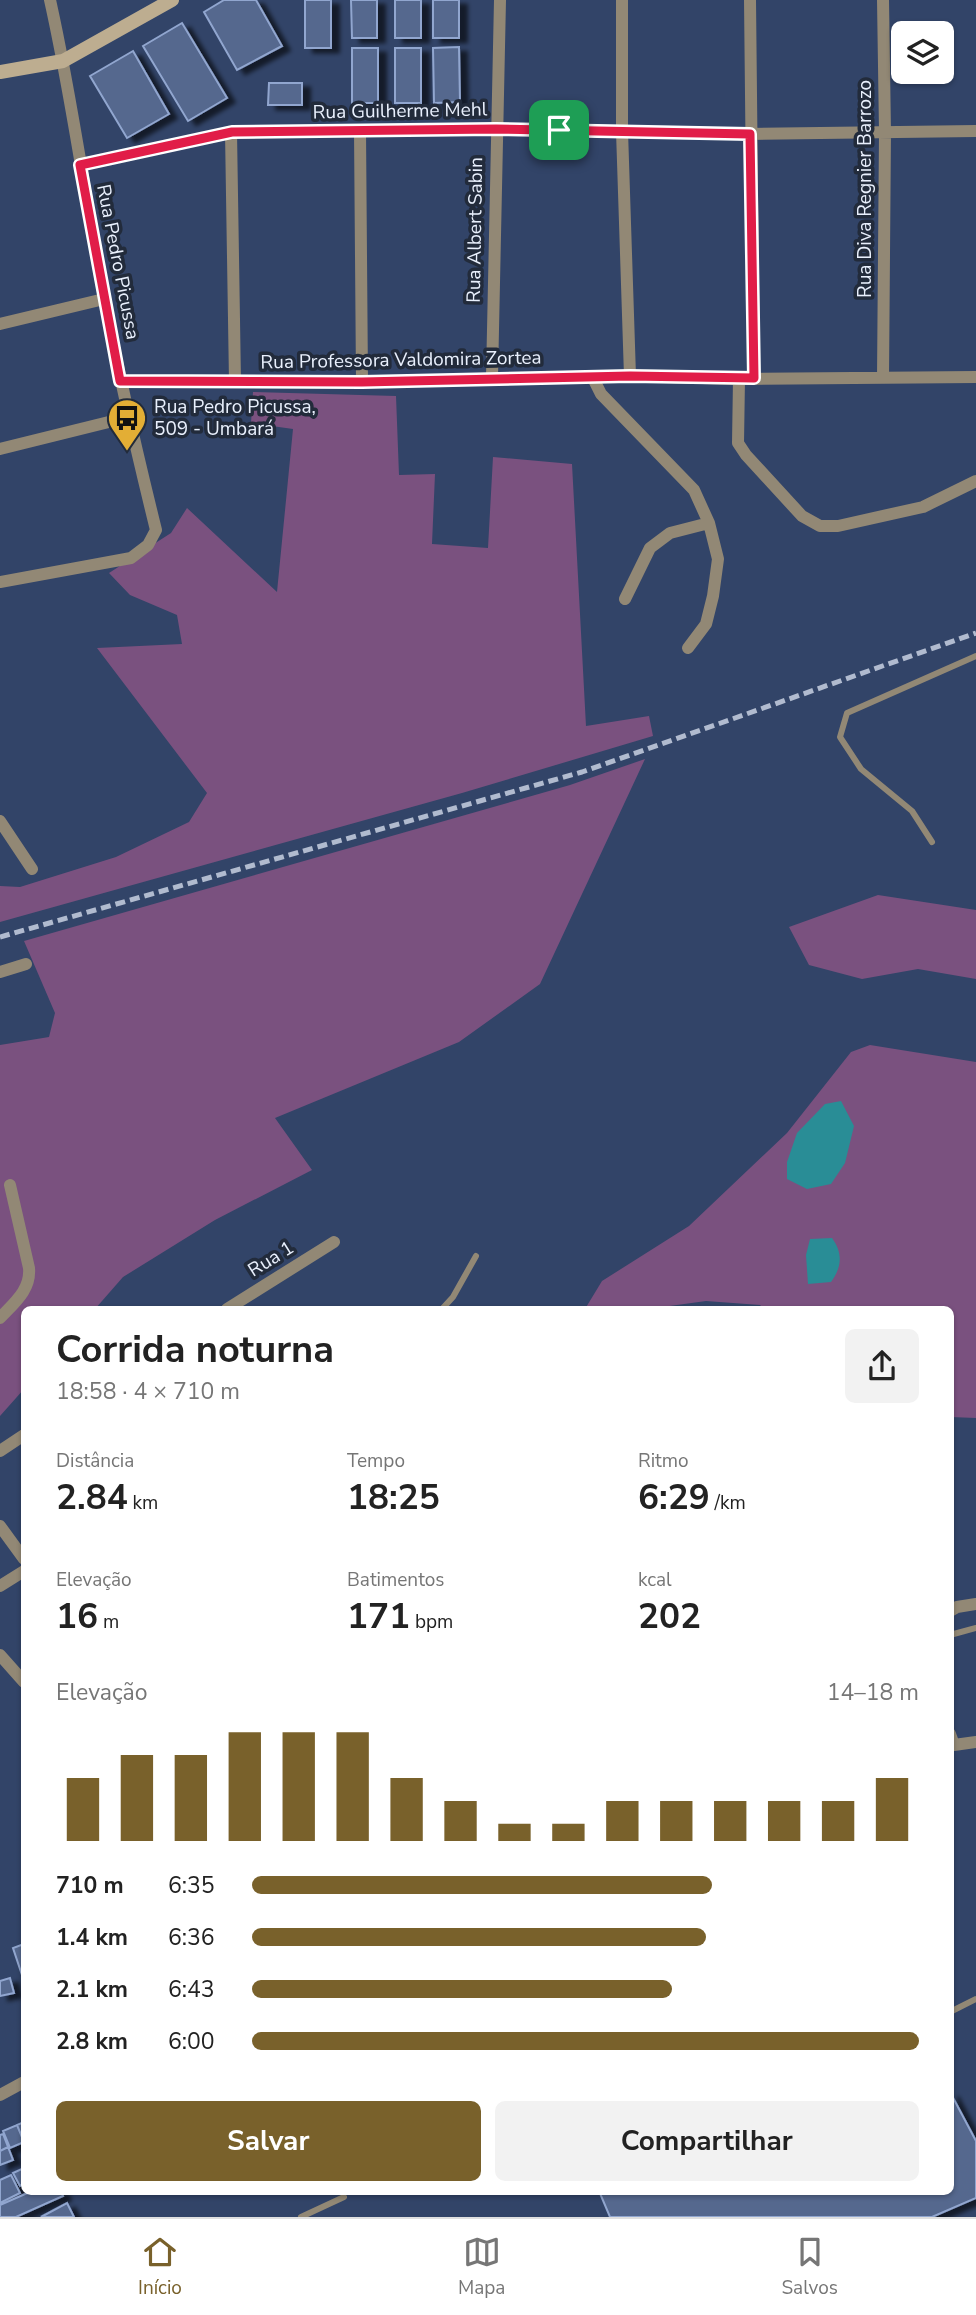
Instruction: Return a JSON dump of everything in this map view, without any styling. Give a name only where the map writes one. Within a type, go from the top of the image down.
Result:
[{"type":"street","name":"Rua Pedro Picussa","points":[[0,582],[131,558],[148,545],[156,530],[120,381],[50,0]]},
{"type":"street","points":[[0,72],[63,61],[172,0]]},
{"type":"street","name":"Rua Albert Sabin","points":[[492,377],[500,0]]},
{"type":"street","points":[[622,0],[622,131],[630,376]]},
{"type":"street","points":[[750,0],[754,378]]},
{"type":"street","name":"Rua Diva Regnier Barrozo","points":[[883,0],[883,377]]},
{"type":"street","name":"Rua Guilherme Mehl","points":[[80,165],[232,132],[496,129],[750,134],[976,131]]},
{"type":"street","points":[[360,130],[362,382]]},
{"type":"street","points":[[232,132],[235,382]]},
{"type":"street","points":[[0,324],[104,299]]},
{"type":"street","points":[[592,376],[601,394],[694,490],[709,523],[718,559],[713,596],[706,624],[688,648]]},
{"type":"street","name":"Rua Professora Valdomira Zortea","points":[[120,381],[362,382],[592,376],[738,379],[976,377]]},
{"type":"street","points":[[738,379],[738,443],[802,516],[820,526],[838,526],[923,507],[976,481]]},
{"type":"street","points":[[0,449],[128,416]]},
{"type":"street","points":[[625,598],[650,548],[670,533],[709,523]]},
{"type":"street","points":[[0,821],[32,869]]},
{"type":"street","points":[[0,972],[26,964]]},
{"type":"street","points":[[0,1318],[25,1290],[30,1273],[10,1185]]},
{"type":"street","name":"Rua 1","points":[[232,1306],[334,1242]]},
{"type":"street","points":[[0,1451],[21,1437]]},
{"type":"street","points":[[0,1526],[21,1555]]},
{"type":"street","points":[[0,1586],[21,1573]]},
{"type":"street","points":[[954,1609],[976,1604]]},
{"type":"street","points":[[0,1655],[21,1679]]},
{"type":"street","points":[[954,1739],[976,1742]]},
{"type":"street","points":[[0,2095],[21,2084]]},
{"type":"lane","points":[[932,842],[912,811],[861,769],[840,737],[846,713],[976,656]]},
{"type":"lane","points":[[445,1306],[453,1297],[476,1256]]},
{"type":"lane","points":[[954,1634],[976,1628]]},
{"type":"lane","points":[[954,2010],[976,1999]]},
{"type":"lane","points":[[301,2217],[344,2197]]},
{"type":"shaded area","points":[[253,392],[396,396],[399,475],[435,474],[432,544],[488,548],[493,457],[572,464],[586,726],[649,716],[653,736],[462,793],[0,922],[0,886],[20,887],[116,857],[189,822],[207,793],[97,648],[182,644],[177,615],[130,595],[109,573],[171,533],[187,508],[277,592],[293,429],[251,423]]},
{"type":"shaded area","points":[[645,759],[540,984],[459,1042],[275,1118],[312,1170],[215,1220],[123,1277],[98,1306],[21,1306],[21,1392],[0,1416],[0,1045],[49,1037],[55,1013],[24,941],[570,785]]},
{"type":"shaded area","points":[[878,895],[976,910],[976,979],[918,969],[862,979],[809,965],[789,927]]},
{"type":"shaded area","points":[[870,1045],[976,1062],[976,1418],[954,1417],[954,1306],[761,1306],[706,1301],[670,1306],[587,1306],[602,1281],[689,1226],[787,1133],[851,1052]]},
{"type":"shaded area","points":[[841,1101],[854,1126],[845,1163],[831,1184],[807,1189],[787,1179],[787,1162],[797,1133],[825,1104]]},
{"type":"shaded area","points":[[832,1238],[839,1255],[835,1276],[831,1282],[808,1284],[806,1255],[810,1239]]},
{"type":"building","points":[[224,0],[256,0],[282,46],[237,70],[204,12]]},
{"type":"building","points":[[305,0],[331,0],[331,48],[305,48]]},
{"type":"building","points":[[351,0],[377,0],[377,38],[352,38]]},
{"type":"building","points":[[395,0],[421,0],[421,38],[395,38]]},
{"type":"building","points":[[433,0],[459,0],[459,38],[433,38]]},
{"type":"building","points":[[182,23],[227,98],[188,121],[143,46]]},
{"type":"building","points":[[459,47],[460,102],[434,103],[433,48]]},
{"type":"building","points":[[352,48],[378,48],[378,103],[352,103]]},
{"type":"building","points":[[395,48],[421,48],[421,103],[395,103]]},
{"type":"building","points":[[133,51],[169,114],[127,138],[90,76]]},
{"type":"building","points":[[269,83],[302,83],[302,105],[268,105]]},
{"type":"building","points":[[21,1945],[21,1972],[13,1948]]},
{"type":"building","points":[[10,1978],[14,1993],[0,1996],[0,1981]]},
{"type":"building","points":[[954,2100],[976,2141],[976,2198],[932,2217],[610,2217],[601,2195],[954,2195]]},
{"type":"building","points":[[17,2125],[21,2143],[10,2148],[3,2131]]},
{"type":"building","points":[[3,2134],[8,2147],[0,2151],[0,2135]]},
{"type":"building","points":[[8,2147],[13,2160],[0,2165],[0,2151]]},
{"type":"building","points":[[21,2169],[21,2186],[20,2186],[13,2173]]},
{"type":"building","points":[[11,2175],[20,2193],[0,2203],[0,2180]]},
{"type":"building","points":[[23,2195],[63,2196],[16,2217],[0,2217],[0,2205]]},
{"type":"building","points":[[67,2203],[74,2217],[41,2217]]},
{"type":"railway","points":[[0,937],[582,772],[976,633]]},
{"type":"place","name":"Rua Pedro Picussa, 509 - Umbará","points":[[127,452]]},
{"type":"route","points":[[559,130],[750,134],[754,378],[630,376],[362,382],[120,381],[80,165],[232,132],[559,130]]}]
